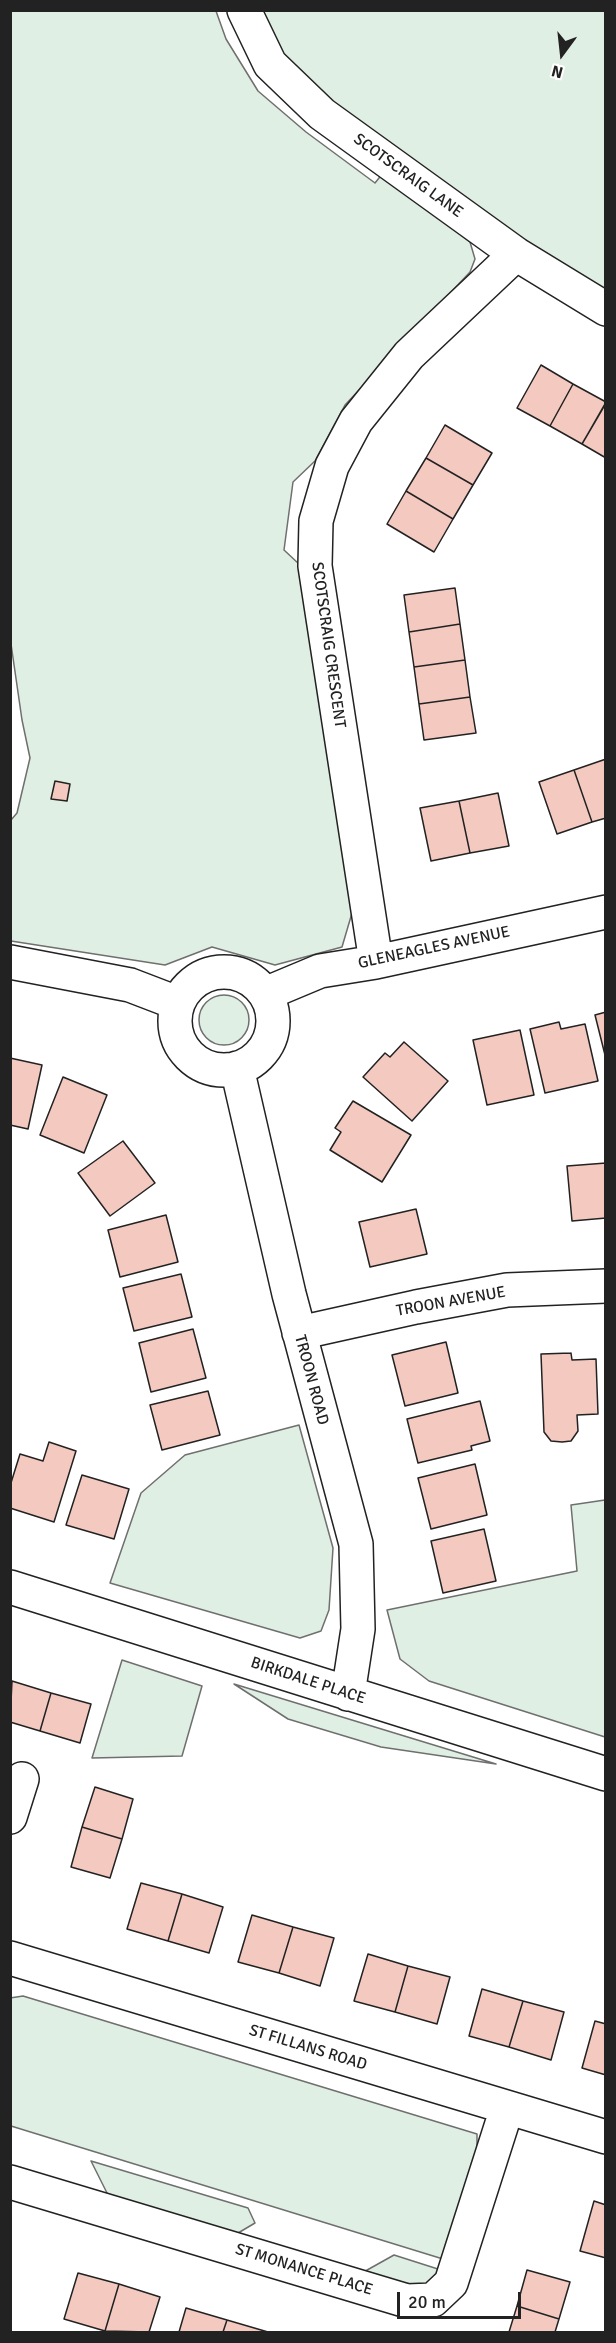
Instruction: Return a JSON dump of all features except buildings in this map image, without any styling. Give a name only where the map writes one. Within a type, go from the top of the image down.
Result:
[{"type":"street","name":"SCOTSCRAIG LANE","points":[[244,10],[270,64],[322,114],[516,254],[606,309]]},
{"type":"street","name":"SCOTSCRAIG CRESCENT","points":[[376,962],[315,566],[316,521],[332,466],[356,421],[409,355],[516,254]]},
{"type":"street","name":"GLENEAGLES AVENUE","points":[[265,994],[320,971],[376,962],[606,912]]},
{"type":"street","points":[[10,962],[130,985],[177,1003]]},
{"type":"street","points":[[210,973],[241,974],[255,982],[265,994],[272,1008],[273,1023],[270,1038],[263,1051],[251,1062],[237,1068],[222,1070],[206,1067],[193,1059],[183,1048],[176,1034],[174,1018],[177,1003],[185,990],[196,980],[210,973]]},
{"type":"street","name":"TROON ROAD","points":[[237,1068],[299,1333],[356,1544],[358,1629],[348,1694]]},
{"type":"street","name":"TROON AVENUE","points":[[299,1333],[507,1290],[606,1286]]},
{"type":"street","name":"BIRKDALE PLACE","points":[[10,1587],[606,1774]]},
{"type":"street","points":[[10,1817],[22,1779]]},
{"type":"street","name":"ST FILLANS ROAD","points":[[10,1958],[606,2137]]},
{"type":"street","name":"ST MONANCE PLACE","points":[[10,2182],[407,2301],[433,2300],[451,2283],[507,2108]]},
{"type":"green space","points":[[10,11],[216,11],[226,39],[258,91],[306,132],[375,183],[383,173],[470,242],[475,259],[470,272],[345,405],[315,461],[293,482],[284,550],[299,564],[352,913],[342,947],[275,965],[212,947],[165,965],[11,941],[11,820],[17,813],[30,758],[10,637]]},
{"type":"green space","points":[[261,11],[605,11],[605,293],[523,242],[331,105],[285,61]]},
{"type":"green space","points":[[224,995],[233,997],[244,1006],[249,1020],[247,1029],[238,1040],[224,1045],[215,1043],[204,1034],[199,1020],[201,1011],[210,1000]]},
{"type":"green space","points":[[299,1425],[333,1548],[329,1610],[321,1631],[300,1638],[110,1583],[141,1493],[185,1455]]},
{"type":"green space","points":[[605,1500],[605,1737],[429,1681],[400,1659],[387,1610],[577,1571],[571,1505]]},
{"type":"green space","points":[[122,1660],[202,1686],[182,1756],[92,1758]]},
{"type":"green space","points":[[234,1684],[496,1764],[381,1747],[288,1719]]},
{"type":"green space","points":[[23,1996],[477,2134],[477,2156],[443,2259],[11,2126],[10,1998]]},
{"type":"green space","points":[[91,2161],[248,2208],[255,2223],[233,2236],[110,2199]]},
{"type":"green space","points":[[394,2255],[441,2270],[428,2286],[413,2289],[360,2274]]}]
